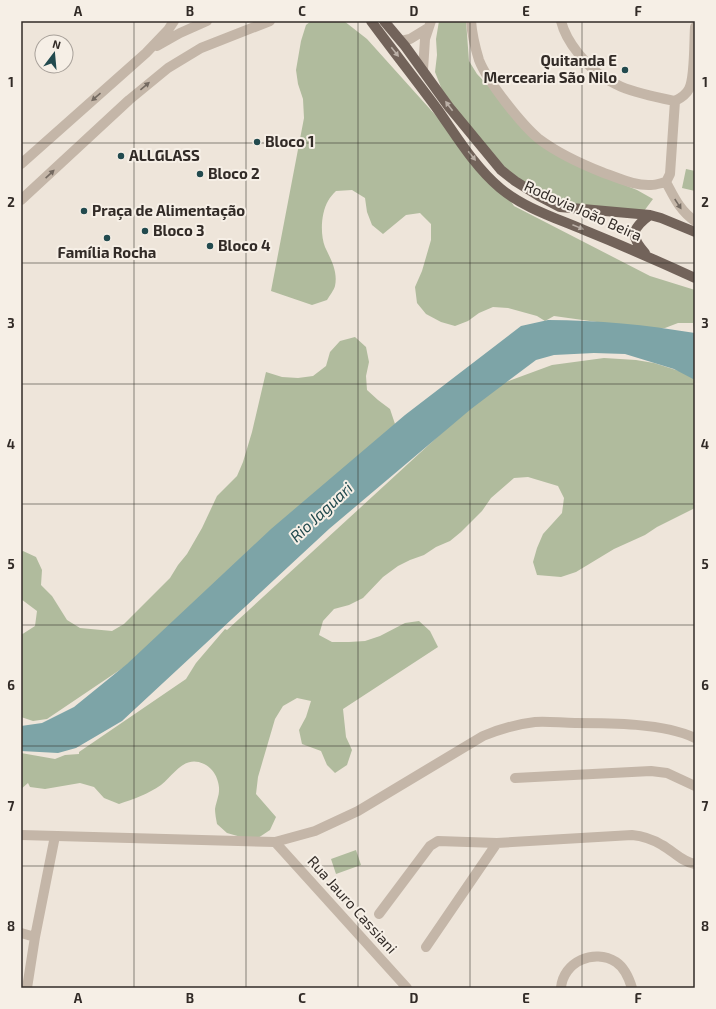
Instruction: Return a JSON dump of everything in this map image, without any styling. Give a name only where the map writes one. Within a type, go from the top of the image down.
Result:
[{"type":"main road","name":"Rodovia João Beira","points":[[371,21],[466,149],[484,172],[501,189],[523,203],[546,214],[647,256],[695,278]]},
{"type":"main road","name":"Rodovia João Beira","points":[[384,21],[423,70],[449,107],[501,170],[527,188],[560,207],[650,215],[695,232]]},
{"type":"main road","points":[[647,256],[636,243],[634,236],[636,228],[640,222],[650,215]]},
{"type":"street","points":[[21,164],[146,53],[168,30],[174,21]]},
{"type":"street","points":[[146,53],[180,33],[207,21]]},
{"type":"street","points":[[21,200],[129,100],[168,68],[201,48],[270,21]]},
{"type":"street","points":[[471,21],[472,32],[480,61],[494,86],[522,123],[539,139],[565,156],[583,165],[635,184],[651,185],[666,182]]},
{"type":"street","points":[[561,21],[562,28],[570,42],[593,69],[604,78],[616,85],[655,97],[675,101],[684,96],[689,90],[692,82],[695,27]]},
{"type":"street","points":[[401,41],[410,39],[430,24]]},
{"type":"street","points":[[423,70],[424,50],[430,24]]},
{"type":"street","points":[[666,182],[670,174],[675,101]]},
{"type":"street","points":[[666,182],[676,202],[686,215],[695,221]]},
{"type":"street","points":[[21,835],[276,842],[315,831],[358,811],[483,736],[502,728],[536,722],[611,723],[666,729],[687,734],[695,738]]},
{"type":"street","points":[[515,778],[652,770],[667,773],[695,786]]},
{"type":"street","points":[[379,914],[430,846],[438,841],[497,843],[632,835],[647,837],[687,862],[695,864]]},
{"type":"street","points":[[26,988],[55,836]]},
{"type":"street","name":"Rua Jauro Cassiani","points":[[276,842],[407,988]]},
{"type":"street","points":[[426,948],[497,843]]},
{"type":"street","points":[[21,934],[35,937]]},
{"type":"street","points":[[561,988],[566,972],[574,964],[584,958],[596,956],[607,958],[616,962],[624,969],[630,978],[632,988]]},
{"type":"green space","points":[[311,21],[344,21],[367,39],[506,194],[514,206],[650,276],[695,290],[695,340],[693,323],[678,323],[665,328],[647,329],[554,316],[545,321],[537,316],[508,308],[493,307],[479,313],[468,321],[455,326],[441,322],[426,314],[417,303],[415,287],[422,271],[431,240],[431,224],[420,213],[406,215],[383,234],[372,225],[367,212],[365,198],[352,190],[336,191],[329,200],[324,211],[322,224],[323,242],[336,275],[334,288],[327,300],[312,305],[271,291],[304,118],[303,99],[298,84],[296,70],[301,41],[306,25]]},
{"type":"green space","points":[[439,21],[466,21],[469,61],[477,74],[531,131],[612,180],[637,190],[653,199],[644,211],[558,202],[531,187],[504,168],[446,100],[435,72],[437,55],[436,39]]},
{"type":"green space","points":[[686,169],[695,171],[695,191],[682,188]]},
{"type":"green space","points":[[355,337],[366,347],[369,362],[366,376],[367,390],[390,409],[395,424],[182,628],[47,719],[33,721],[21,717],[21,635],[35,626],[37,611],[21,599],[21,552],[23,551],[36,557],[42,570],[41,585],[52,596],[67,620],[80,628],[112,631],[124,624],[170,578],[187,554],[202,528],[217,496],[237,476],[252,432],[266,372],[282,377],[298,378],[313,376],[326,366],[330,352],[340,341]]},
{"type":"green space","points":[[604,358],[654,363],[695,376],[695,508],[657,527],[645,535],[614,549],[576,572],[561,577],[537,575],[533,562],[537,548],[543,534],[562,513],[564,498],[558,486],[528,477],[514,478],[491,498],[482,511],[450,541],[436,547],[424,555],[398,566],[383,577],[363,598],[349,605],[334,609],[323,621],[319,635],[332,642],[365,641],[380,636],[405,623],[419,621],[430,631],[438,647],[343,709],[346,737],[352,750],[347,765],[335,773],[327,765],[321,751],[302,744],[299,730],[306,717],[311,701],[297,698],[283,706],[275,719],[258,777],[256,794],[276,817],[270,830],[258,838],[241,837],[227,833],[217,824],[215,809],[219,786],[217,779],[210,768],[199,762],[186,763],[161,785],[141,796],[119,804],[104,798],[94,787],[80,783],[45,789],[30,787],[28,783],[21,789],[21,753],[55,759],[65,755],[79,754],[79,752],[186,679],[196,663],[225,629],[227,630],[482,396],[498,385],[552,365]]},
{"type":"green space","points":[[356,850],[361,865],[336,874],[331,859]]},
{"type":"water","name":"Rio Jaguari","points":[[548,320],[622,324],[695,333],[695,380],[674,369],[625,354],[594,353],[554,355],[536,360],[471,409],[329,529],[122,721],[76,748],[58,753],[21,751],[21,726],[42,723],[74,707],[127,664],[271,529],[405,415],[521,326]]},
{"type":"place","name":"Quitanda E Mercearia São Nilo","points":[[625,70]]},
{"type":"place","name":"Bloco 1","points":[[257,142]]},
{"type":"place","name":"ALLGLASS","points":[[121,156]]},
{"type":"place","name":"Bloco 2","points":[[200,174]]},
{"type":"place","name":"Praça de Alimentação","points":[[84,211]]},
{"type":"place","name":"Bloco 3","points":[[145,231]]},
{"type":"place","name":"Família Rocha","points":[[107,238]]},
{"type":"place","name":"Bloco 4","points":[[210,246]]}]
